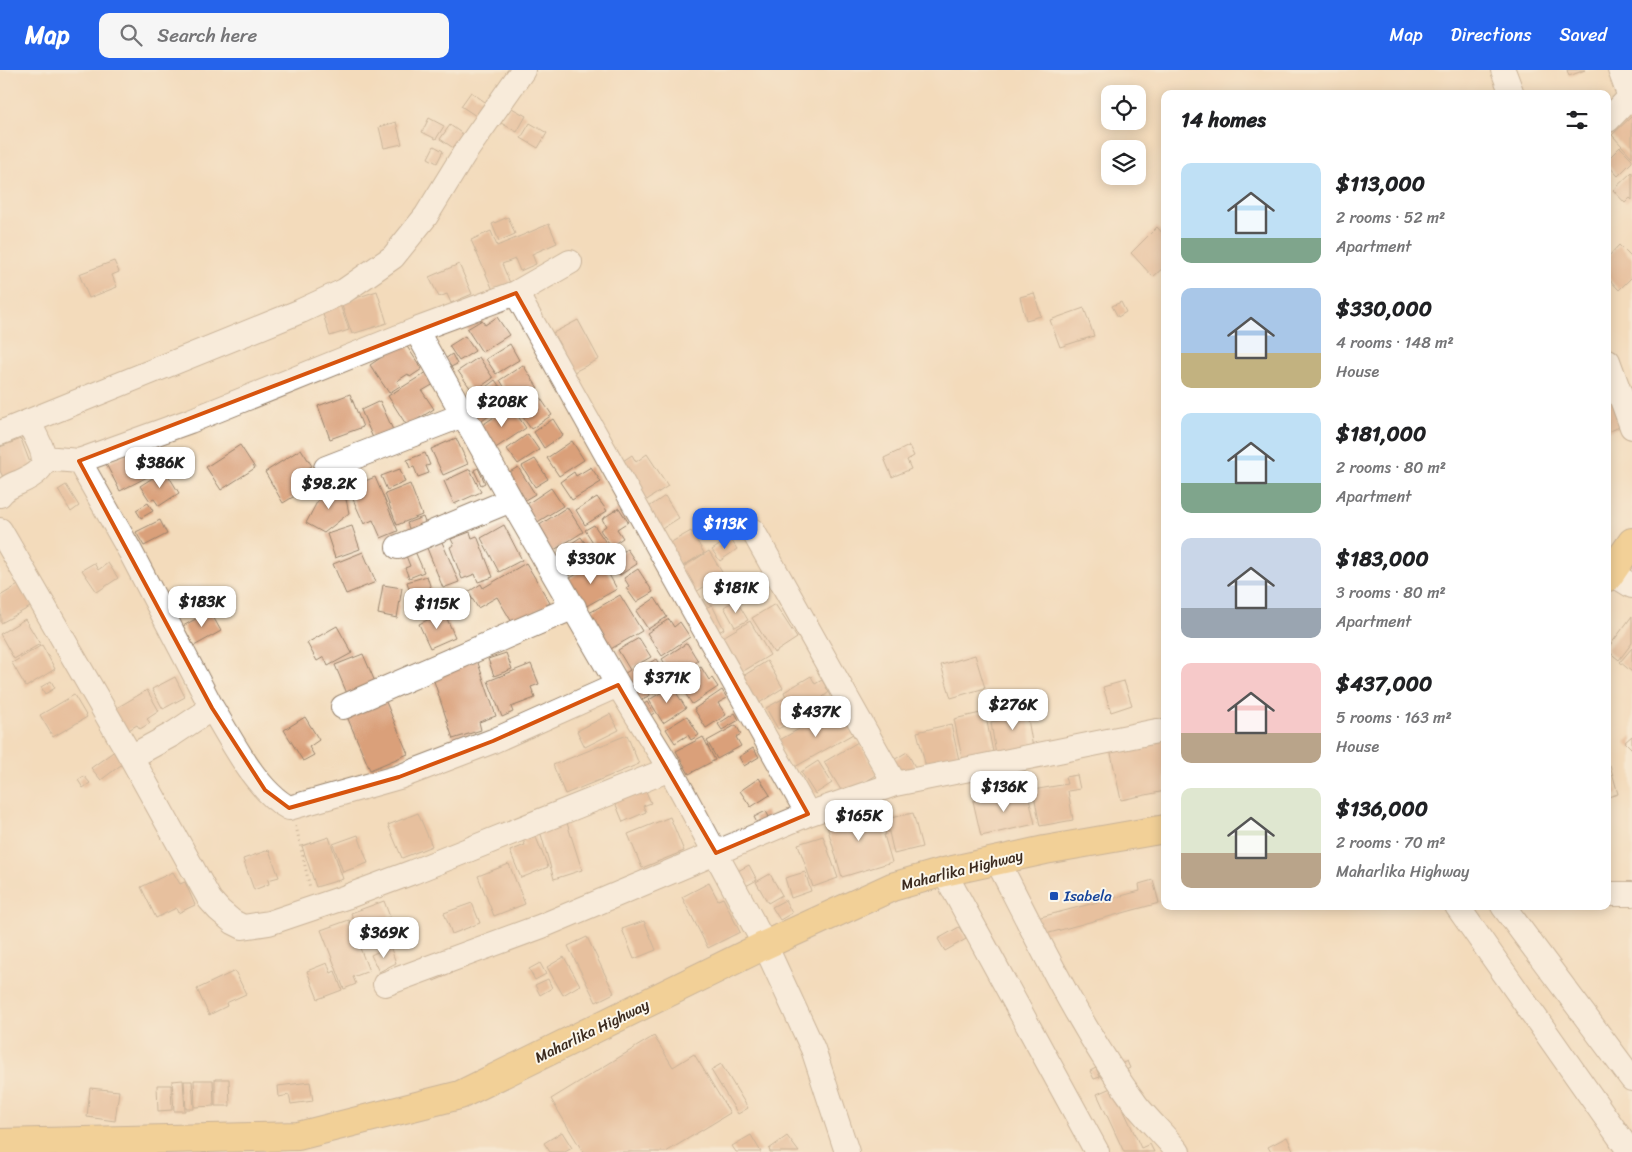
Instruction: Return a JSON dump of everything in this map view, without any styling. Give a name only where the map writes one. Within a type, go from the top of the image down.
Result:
[{"type":"highway","points":[[1617,579],[1632,542]]},
{"type":"highway","name":"Maharlika Highway","points":[[0,1144],[192,1146],[298,1136],[460,1095],[765,945],[892,887],[944,872],[997,860],[1161,830]]},
{"type":"street","points":[[0,433],[301,311],[344,291],[366,276],[393,256],[426,216],[464,154],[523,70]]},
{"type":"street","points":[[1503,70],[1510,90]]},
{"type":"street","points":[[1611,117],[1631,97],[1620,70]]},
{"type":"street","points":[[44,458],[79,461],[190,421],[416,330],[516,293],[570,262]]},
{"type":"street","points":[[516,293],[808,814]]},
{"type":"street","points":[[416,330],[511,500],[618,684],[670,769],[765,945],[813,1049],[847,1152]]},
{"type":"street","points":[[1611,369],[1632,427]]},
{"type":"street","points":[[326,468],[463,415]]},
{"type":"street","points":[[0,495],[10,486],[38,473],[42,467],[44,458],[29,422]]},
{"type":"street","points":[[79,461],[130,551],[212,708],[265,790],[277,802],[289,808],[399,776],[494,741],[618,684]]},
{"type":"street","points":[[398,547],[511,500]]},
{"type":"street","points":[[0,530],[131,757],[210,900],[233,922],[243,927],[269,923],[413,872],[670,769]]},
{"type":"street","points":[[754,531],[896,784]]},
{"type":"street","points":[[343,707],[574,607]]},
{"type":"street","points":[[131,757],[173,734],[212,708]]},
{"type":"street","points":[[385,984],[542,926],[808,814],[896,784],[1157,731]]},
{"type":"street","points":[[997,860],[1058,980],[1101,1052],[1138,1107],[1178,1152]]},
{"type":"street","points":[[944,872],[1097,1152]]},
{"type":"street","points":[[1611,894],[1632,894]]},
{"type":"street","points":[[1460,910],[1630,1152]]},
{"type":"street","points":[[1506,910],[1632,1079]]},
{"type":"path","points":[[289,808],[296,827],[315,908]]},
{"type":"highlighted area","points":[[516,293],[808,814],[716,853],[618,685],[493,741],[399,777],[289,808],[265,790],[212,708],[79,461]]},
{"type":"building","points":[[1567,70],[1585,70],[1569,76]]},
{"type":"building","points":[[471,92],[485,102],[476,116],[461,106]]},
{"type":"building","points":[[510,107],[526,116],[517,132],[501,123]]},
{"type":"building","points":[[1632,116],[1632,157],[1612,135]]},
{"type":"building","points":[[429,118],[444,126],[436,139],[422,132]]},
{"type":"building","points":[[396,122],[402,144],[384,148],[379,127]]},
{"type":"building","points":[[530,123],[547,133],[538,148],[521,138]]},
{"type":"building","points":[[450,125],[464,135],[455,149],[440,139]]},
{"type":"building","points":[[434,146],[443,151],[437,163],[428,158]]},
{"type":"building","points":[[1620,147],[1632,159],[1632,162],[1618,176],[1611,168],[1611,156]]},
{"type":"building","points":[[1632,172],[1632,200],[1630,198],[1625,203],[1613,190]]},
{"type":"building","points":[[508,217],[515,234],[499,241],[492,224]]},
{"type":"building","points":[[549,224],[557,243],[532,254],[536,264],[520,271],[515,259],[502,264],[510,283],[493,290],[471,240],[491,231],[497,246]]},
{"type":"building","points":[[1157,227],[1161,232],[1161,270],[1153,277],[1131,253]]},
{"type":"building","points":[[1619,245],[1632,258],[1632,277],[1619,290],[1611,281],[1611,254]]},
{"type":"building","points":[[114,261],[119,272],[112,275],[117,287],[89,298],[79,274]]},
{"type":"building","points":[[459,264],[472,294],[451,303],[447,294],[439,297],[429,277]]},
{"type":"building","points":[[377,291],[387,323],[352,334],[341,303]]},
{"type":"building","points":[[1034,293],[1041,316],[1026,320],[1020,297]]},
{"type":"building","points":[[339,302],[349,330],[330,336],[321,308]]},
{"type":"building","points":[[1121,302],[1126,312],[1118,317],[1112,306]]},
{"type":"building","points":[[1084,308],[1094,336],[1060,347],[1050,320]]},
{"type":"building","points":[[497,317],[509,335],[482,352],[467,329],[482,320],[485,325]]},
{"type":"building","points":[[578,320],[599,359],[574,372],[555,347],[560,345],[553,333]]},
{"type":"building","points":[[465,336],[475,351],[459,361],[449,346]]},
{"type":"building","points":[[404,342],[422,369],[410,377],[408,374],[397,381],[400,386],[389,393],[370,365]]},
{"type":"building","points":[[510,344],[519,360],[496,374],[486,359]]},
{"type":"building","points":[[452,354],[457,364],[451,367],[445,359]]},
{"type":"building","points":[[479,357],[493,378],[473,392],[458,371]]},
{"type":"building","points":[[523,365],[538,388],[514,403],[500,380]]},
{"type":"building","points":[[427,372],[434,384],[422,391],[434,409],[407,426],[388,396]]},
{"type":"building","points":[[495,380],[510,401],[479,423],[471,412],[481,405],[474,396]]},
{"type":"building","points":[[537,393],[552,415],[531,429],[516,407]]},
{"type":"building","points":[[350,394],[363,427],[330,439],[318,406]]},
{"type":"building","points":[[1613,400],[1624,425],[1611,431],[1611,401]]},
{"type":"building","points":[[380,401],[393,430],[373,438],[361,410]]},
{"type":"building","points":[[511,406],[526,428],[494,449],[479,427]]},
{"type":"building","points":[[553,419],[563,435],[544,448],[534,432]]},
{"type":"building","points":[[528,434],[539,450],[518,464],[507,449]]},
{"type":"building","points":[[456,438],[468,464],[443,475],[431,449]]},
{"type":"building","points":[[21,439],[32,468],[4,479],[0,471],[0,447]]},
{"type":"building","points":[[572,441],[584,460],[559,476],[547,458]]},
{"type":"building","points":[[240,445],[255,468],[221,490],[206,467]]},
{"type":"building","points":[[909,446],[914,456],[907,460],[911,469],[892,477],[884,458]]},
{"type":"building","points":[[139,447],[153,474],[120,491],[106,464]]},
{"type":"building","points":[[301,449],[312,466],[304,470],[313,485],[283,503],[265,472]]},
{"type":"building","points":[[425,453],[430,465],[426,466],[429,473],[418,477],[414,467],[410,468],[407,460]]},
{"type":"building","points":[[647,454],[668,486],[639,505],[614,467],[632,455],[636,462]]},
{"type":"building","points":[[535,459],[548,479],[535,487],[522,466]]},
{"type":"building","points":[[518,467],[535,494],[520,503],[503,476]]},
{"type":"building","points":[[591,467],[601,482],[572,500],[560,482],[574,472],[576,476]]},
{"type":"building","points":[[478,468],[485,483],[481,485],[474,470]]},
{"type":"building","points":[[400,469],[405,482],[387,490],[381,476]]},
{"type":"building","points":[[470,469],[481,492],[454,504],[444,481]]},
{"type":"building","points":[[165,470],[179,493],[159,506],[154,499],[150,501],[140,486]]},
{"type":"building","points":[[375,477],[398,531],[381,538],[373,520],[364,524],[348,488]]},
{"type":"building","points":[[410,484],[422,515],[397,525],[385,494]]},
{"type":"building","points":[[66,485],[79,506],[71,512],[58,490]]},
{"type":"building","points":[[326,485],[345,495],[349,513],[324,533],[306,523]]},
{"type":"building","points":[[551,488],[563,506],[536,523],[524,506]]},
{"type":"building","points":[[665,496],[679,518],[660,530],[646,509]]},
{"type":"building","points":[[597,497],[607,511],[585,525],[576,510]]},
{"type":"building","points":[[148,503],[153,511],[141,518],[136,510]]},
{"type":"building","points":[[567,507],[583,532],[551,552],[535,528]]},
{"type":"building","points":[[619,508],[628,522],[617,529],[623,538],[611,546],[600,530],[606,526],[602,519]]},
{"type":"building","points":[[423,517],[426,525],[410,531],[407,523]]},
{"type":"building","points":[[160,520],[167,534],[144,546],[136,532]]},
{"type":"building","points":[[504,525],[522,560],[499,572],[481,538]]},
{"type":"building","points":[[594,525],[609,547],[600,553],[585,530]]},
{"type":"building","points":[[352,526],[360,549],[335,558],[327,534]]},
{"type":"building","points":[[691,531],[704,553],[681,567],[668,544]]},
{"type":"building","points":[[470,532],[472,538],[477,536],[493,577],[478,582],[475,574],[462,579],[450,547],[454,545],[451,539]]},
{"type":"building","points":[[581,537],[595,558],[573,571],[561,550]]},
{"type":"building","points":[[730,538],[737,549],[720,561],[712,550]]},
{"type":"building","points":[[442,542],[459,582],[443,588],[427,548]]},
{"type":"building","points":[[414,549],[424,572],[409,578],[405,568],[410,566],[405,553]]},
{"type":"building","points":[[627,549],[637,564],[620,575],[611,560]]},
{"type":"building","points":[[709,551],[728,582],[713,592],[708,584],[693,594],[678,570]]},
{"type":"building","points":[[363,552],[376,582],[346,594],[333,564]]},
{"type":"building","points":[[601,560],[617,589],[581,609],[565,581]]},
{"type":"building","points":[[94,563],[98,570],[108,563],[118,578],[97,592],[82,570]]},
{"type":"building","points":[[526,563],[550,603],[513,624],[497,597],[478,608],[468,592],[481,584],[483,588]]},
{"type":"building","points":[[638,569],[653,592],[636,602],[626,588],[629,586],[624,578]]},
{"type":"building","points":[[427,576],[435,602],[415,608],[407,582]]},
{"type":"building","points":[[20,584],[32,606],[1,623],[0,596]]},
{"type":"building","points":[[383,585],[402,588],[397,618],[378,614]]},
{"type":"building","points":[[620,595],[642,631],[609,650],[584,616]]},
{"type":"building","points":[[655,598],[667,617],[648,629],[636,611]]},
{"type":"building","points":[[736,600],[748,620],[735,627],[724,607]]},
{"type":"building","points":[[775,604],[797,638],[774,653],[752,618]]},
{"type":"building","points":[[712,605],[724,629],[715,634],[703,609]]},
{"type":"building","points":[[210,611],[221,631],[194,646],[183,626]]},
{"type":"building","points":[[444,612],[455,637],[430,648],[419,624]]},
{"type":"building","points":[[1632,616],[1632,643],[1619,660],[1611,653],[1611,644]]},
{"type":"building","points":[[25,619],[40,644],[14,659],[0,634]]},
{"type":"building","points":[[669,619],[674,627],[680,622],[690,637],[662,656],[647,633]]},
{"type":"building","points":[[750,621],[770,655],[737,675],[716,641]]},
{"type":"building","points":[[337,626],[352,653],[328,666],[324,657],[317,661],[307,643]]},
{"type":"building","points":[[639,638],[651,657],[633,667],[650,695],[640,701],[619,677],[630,670],[618,650]]},
{"type":"building","points":[[687,643],[698,661],[674,677],[662,659]]},
{"type":"building","points":[[42,645],[55,669],[26,687],[12,663]]},
{"type":"building","points":[[1632,648],[1632,672],[1620,662]]},
{"type":"building","points":[[506,653],[512,669],[494,676],[488,659]]},
{"type":"building","points":[[363,654],[376,684],[348,696],[335,665]]},
{"type":"building","points":[[975,655],[985,688],[951,698],[941,665]]},
{"type":"building","points":[[656,659],[671,683],[653,694],[638,670]]},
{"type":"building","points":[[477,660],[496,716],[479,722],[481,730],[453,739],[432,675]]},
{"type":"building","points":[[767,661],[783,688],[756,705],[740,678]]},
{"type":"building","points":[[531,664],[539,684],[531,687],[535,698],[511,707],[513,712],[502,717],[488,681]]},
{"type":"building","points":[[701,667],[709,680],[712,678],[718,687],[692,704],[678,682]]},
{"type":"building","points":[[811,676],[815,684],[822,680],[829,692],[823,697],[828,706],[802,722],[793,708],[798,718],[778,729],[766,708],[786,697],[784,692]]},
{"type":"building","points":[[175,677],[185,697],[163,709],[152,689]]},
{"type":"building","points":[[51,681],[55,688],[45,694],[41,687]]},
{"type":"building","points":[[1124,681],[1132,705],[1111,712],[1103,687]]},
{"type":"building","points":[[672,686],[686,708],[663,723],[649,700]]},
{"type":"building","points":[[147,690],[159,711],[147,719],[150,723],[140,729],[137,725],[122,734],[110,712]]},
{"type":"building","points":[[722,690],[727,698],[718,703],[726,715],[706,728],[694,709]]},
{"type":"building","points":[[74,695],[87,717],[53,737],[40,715]]},
{"type":"building","points":[[383,695],[408,754],[370,770],[345,712]]},
{"type":"building","points":[[1025,701],[1033,748],[996,755],[991,722],[1012,718],[1009,704]]},
{"type":"building","points":[[647,702],[654,713],[647,718],[639,707]]},
{"type":"building","points":[[838,707],[853,734],[793,768],[778,741]]},
{"type":"building","points":[[985,712],[994,757],[963,763],[954,719]]},
{"type":"building","points":[[735,713],[739,720],[722,730],[718,724]]},
{"type":"building","points":[[610,714],[619,730],[585,747],[577,731]]},
{"type":"building","points":[[687,716],[699,735],[691,740],[688,735],[675,743],[666,729]]},
{"type":"building","points":[[305,717],[319,740],[309,747],[314,755],[303,761],[284,730]]},
{"type":"building","points":[[951,724],[959,760],[926,767],[917,732]]},
{"type":"building","points":[[736,725],[741,734],[736,737],[741,746],[717,759],[707,741]]},
{"type":"building","points":[[627,735],[639,764],[565,794],[553,765]]},
{"type":"building","points":[[1632,736],[1632,749],[1625,742]]},
{"type":"building","points":[[703,737],[715,760],[689,774],[676,751]]},
{"type":"building","points":[[1161,739],[1161,792],[1121,800],[1110,749]]},
{"type":"building","points":[[858,742],[878,774],[844,795],[824,762]]},
{"type":"building","points":[[753,748],[759,757],[744,766],[739,757]]},
{"type":"building","points":[[116,750],[125,762],[101,780],[91,768]]},
{"type":"building","points":[[907,752],[915,767],[900,775],[892,761]]},
{"type":"building","points":[[818,761],[832,783],[815,794],[801,772]]},
{"type":"building","points":[[1611,769],[1618,794],[1611,796]]},
{"type":"building","points":[[1077,775],[1080,789],[1068,791],[1073,820],[1040,826],[1033,790],[1067,784],[1065,777]]},
{"type":"building","points":[[84,776],[90,783],[83,788],[78,780]]},
{"type":"building","points":[[759,778],[770,795],[751,807],[740,791]]},
{"type":"building","points":[[644,787],[651,803],[643,806],[646,812],[623,822],[614,800]]},
{"type":"building","points":[[1027,789],[1035,824],[981,836],[973,801]]},
{"type":"building","points":[[879,808],[892,862],[842,877],[826,823]]},
{"type":"building","points":[[766,811],[773,825],[761,831],[754,817]]},
{"type":"building","points":[[418,813],[432,846],[402,858],[388,825]]},
{"type":"building","points":[[913,813],[922,847],[894,854],[886,819]]},
{"type":"building","points":[[670,817],[684,851],[642,868],[628,834]]},
{"type":"building","points":[[567,823],[582,870],[554,879],[540,831]]},
{"type":"building","points":[[533,830],[548,867],[521,878],[510,851],[525,845],[521,834]]},
{"type":"building","points":[[358,835],[368,863],[343,872],[333,844]]},
{"type":"building","points":[[823,836],[838,878],[813,887],[798,844]]},
{"type":"building","points":[[329,837],[343,879],[316,887],[302,846]]},
{"type":"building","points":[[269,850],[279,877],[268,880],[269,884],[254,890],[243,859]]},
{"type":"building","points":[[509,864],[525,904],[494,916],[478,876]]},
{"type":"building","points":[[749,865],[757,880],[744,887],[736,872]]},
{"type":"building","points":[[173,872],[180,884],[185,882],[195,905],[178,913],[176,908],[156,918],[141,887]]},
{"type":"building","points":[[805,872],[811,891],[791,898],[785,878]]},
{"type":"building","points":[[770,874],[782,895],[768,903],[756,882]]},
{"type":"building","points":[[1153,880],[1159,903],[1042,935],[1037,918],[1140,891],[1139,884]]},
{"type":"building","points":[[709,883],[718,900],[723,898],[740,932],[708,948],[682,897]]},
{"type":"building","points":[[785,900],[792,913],[780,920],[772,907]]},
{"type":"building","points":[[384,901],[390,917],[357,929],[351,913]]},
{"type":"building","points":[[472,903],[480,923],[452,934],[444,913]]},
{"type":"building","points":[[349,920],[369,971],[353,977],[356,984],[344,989],[321,930]]},
{"type":"building","points":[[644,921],[656,950],[634,959],[622,929]]},
{"type":"building","points":[[959,927],[966,939],[945,951],[938,939]]},
{"type":"building","points":[[382,930],[387,943],[377,946],[372,934]]},
{"type":"building","points":[[587,937],[614,993],[596,1002],[568,946]]},
{"type":"building","points":[[390,946],[396,963],[379,972],[371,955]]},
{"type":"building","points":[[564,957],[580,985],[563,995],[547,967]]},
{"type":"building","points":[[448,962],[453,973],[434,981],[429,971]]},
{"type":"building","points":[[327,963],[331,973],[335,971],[342,990],[318,999],[307,971]]},
{"type":"building","points":[[540,963],[546,974],[535,980],[529,969]]},
{"type":"building","points":[[235,971],[246,994],[226,1003],[227,1006],[209,1015],[197,989]]},
{"type":"building","points":[[548,979],[552,988],[540,995],[535,985]]},
{"type":"building","points":[[654,1036],[673,1067],[694,1054],[730,1113],[666,1152],[583,1152],[551,1099]]},
{"type":"building","points":[[1127,1061],[1130,1068],[1124,1071],[1121,1064]]},
{"type":"building","points":[[721,1064],[748,1108],[738,1114],[711,1070]]},
{"type":"building","points":[[1096,1068],[1100,1077],[1094,1079],[1090,1071]]},
{"type":"building","points":[[215,1079],[229,1079],[230,1106],[215,1106]]},
{"type":"building","points":[[183,1080],[185,1111],[174,1111],[172,1081]]},
{"type":"building","points":[[194,1080],[213,1080],[214,1106],[195,1107]]},
{"type":"building","points":[[184,1081],[192,1081],[194,1109],[186,1109]]},
{"type":"building","points":[[310,1082],[313,1101],[291,1104],[289,1095],[279,1097],[278,1086]]},
{"type":"building","points":[[157,1085],[171,1085],[172,1110],[158,1111]]},
{"type":"building","points":[[1113,1087],[1141,1148],[1150,1144],[1154,1152],[1124,1152],[1097,1094]]},
{"type":"building","points":[[90,1088],[119,1091],[115,1121],[87,1117]]},
{"type":"building","points":[[562,1132],[572,1148],[565,1152],[550,1152],[544,1143]]},
{"type":"building","points":[[751,1135],[761,1152],[736,1152],[732,1146]]},
{"type":"building","points":[[787,1136],[799,1152],[770,1152],[769,1149]]},
{"type":"building","points":[[1287,1137],[1294,1152],[1271,1152],[1268,1147]]},
{"type":"place","name":"Isabela","points":[[1054,896]]}]
